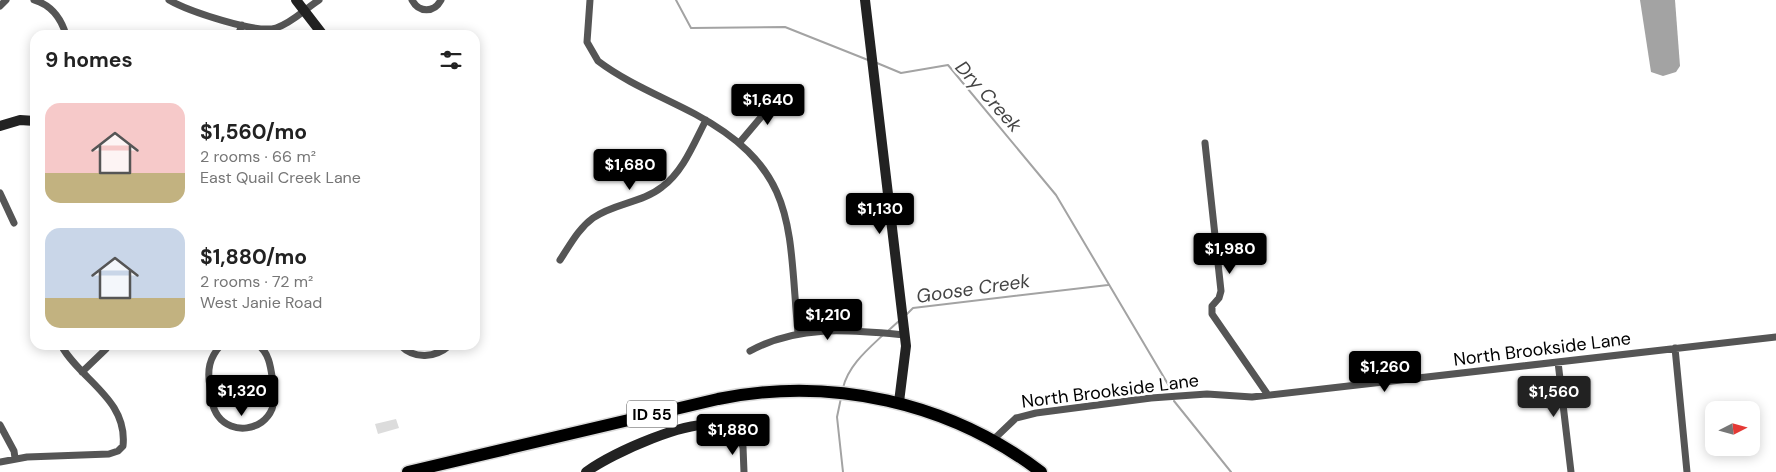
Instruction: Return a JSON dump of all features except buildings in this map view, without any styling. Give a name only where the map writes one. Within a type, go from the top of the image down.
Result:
[{"type":"highway","name":"ID 55","points":[[408,472],[743,394],[785,390],[825,390],[899,402],[949,420],[993,440],[1008,448],[1041,472]]},
{"type":"main road","points":[[296,0],[319,30]]},
{"type":"main road","points":[[865,0],[905,335],[905,358],[899,402]]},
{"type":"main road","points":[[0,126],[20,120],[30,121]]},
{"type":"main road","points":[[586,472],[641,443],[686,429],[712,425],[730,430],[738,437]]},
{"type":"street","points":[[0,6],[6,0]]},
{"type":"street","points":[[34,0],[45,5],[56,14],[64,30]]},
{"type":"street","points":[[169,0],[184,8],[260,30],[274,28],[287,23],[318,0]]},
{"type":"street","points":[[412,0],[419,8],[429,10],[438,5],[441,0]]},
{"type":"street","points":[[590,0],[587,42],[598,61],[706,120],[740,142],[770,177],[785,214],[798,333]]},
{"type":"street","points":[[240,30],[242,25]]},
{"type":"street","points":[[740,142],[779,96]]},
{"type":"street","points":[[560,260],[578,233],[593,218],[651,194],[671,180],[706,120]]},
{"type":"street","points":[[1205,143],[1221,291],[1219,298],[1212,306],[1212,314],[1268,395]]},
{"type":"street","points":[[0,193],[14,223]]},
{"type":"street","points":[[750,350],[768,342],[798,333],[842,330],[905,335]]},
{"type":"street","name":"North Brookside Lane","points":[[993,440],[1016,418],[1036,413],[1152,398],[1207,394],[1252,397],[1776,336]]},
{"type":"street","points":[[1674,348],[1687,472]]},
{"type":"street","points":[[0,462],[15,458],[109,454],[118,451],[123,446],[124,438],[116,412],[102,390],[82,372],[65,350]]},
{"type":"street","points":[[82,372],[105,350]]},
{"type":"street","points":[[217,350],[211,358],[208,368],[212,404],[222,421],[237,428],[246,428],[260,423],[272,409],[274,396],[268,359],[262,350]]},
{"type":"street","points":[[406,350],[420,356],[444,350]]},
{"type":"street","points":[[1558,362],[1572,472]]},
{"type":"street","points":[[0,425],[14,451],[15,458]]},
{"type":"street","points":[[738,437],[743,447],[744,472]]},
{"type":"shaded area","points":[[1640,0],[1675,0],[1680,66],[1676,72],[1663,76],[1651,72]]},
{"type":"shaded area","points":[[396,419],[399,428],[378,434],[375,424]]},
{"type":"waterway","name":"Dry Creek","points":[[676,0],[691,28],[785,27],[868,60]]},
{"type":"waterway","name":"Dry Creek","points":[[877,63],[901,73],[948,65],[1056,195],[1172,391]]},
{"type":"waterway","name":"Goose Creek","points":[[907,314],[913,308],[1108,285]]},
{"type":"waterway","name":"Goose Creek","points":[[889,330],[900,320]]},
{"type":"waterway","name":"Goose Creek","points":[[843,388],[845,380],[854,366],[883,335]]},
{"type":"waterway","name":"Goose Creek","points":[[841,398],[837,417],[843,472]]},
{"type":"waterway","name":"Dry Creek","points":[[1174,401],[1231,472]]}]
